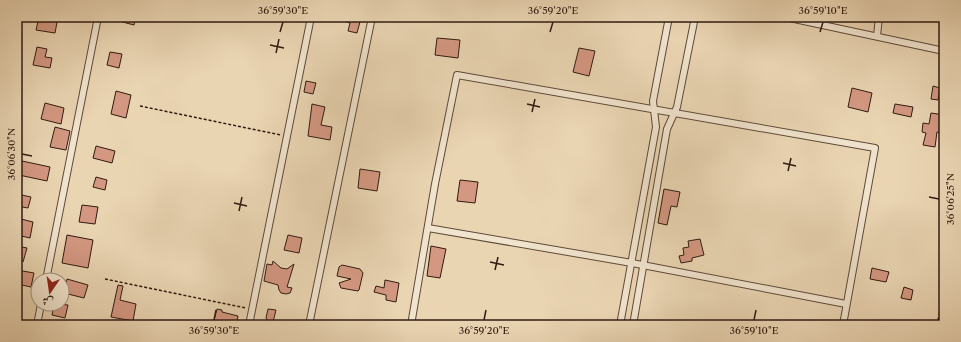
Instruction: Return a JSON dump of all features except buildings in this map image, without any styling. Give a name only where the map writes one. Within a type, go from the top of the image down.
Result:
[{"type":"street","points":[[48,272],[98,17]]},
{"type":"street","points":[[249,325],[311,17]]},
{"type":"street","points":[[309,325],[372,17]]},
{"type":"street","points":[[620,325],[656,127],[653,101],[669,17]]},
{"type":"street","points":[[633,325],[667,130],[675,113],[696,17]]},
{"type":"street","points":[[785,17],[944,50]]},
{"type":"street","points":[[877,36],[879,17]]},
{"type":"street","points":[[411,325],[437,176],[457,75],[654,108],[875,148],[842,325]]},
{"type":"street","points":[[428,228],[644,265],[846,304]]},
{"type":"street","points":[[37,325],[39,312]]},
{"type":"path","points":[[140,106],[287,136]]},
{"type":"path","points":[[105,279],[252,309]]},
{"type":"path","points":[[937,325],[944,291]]}]
